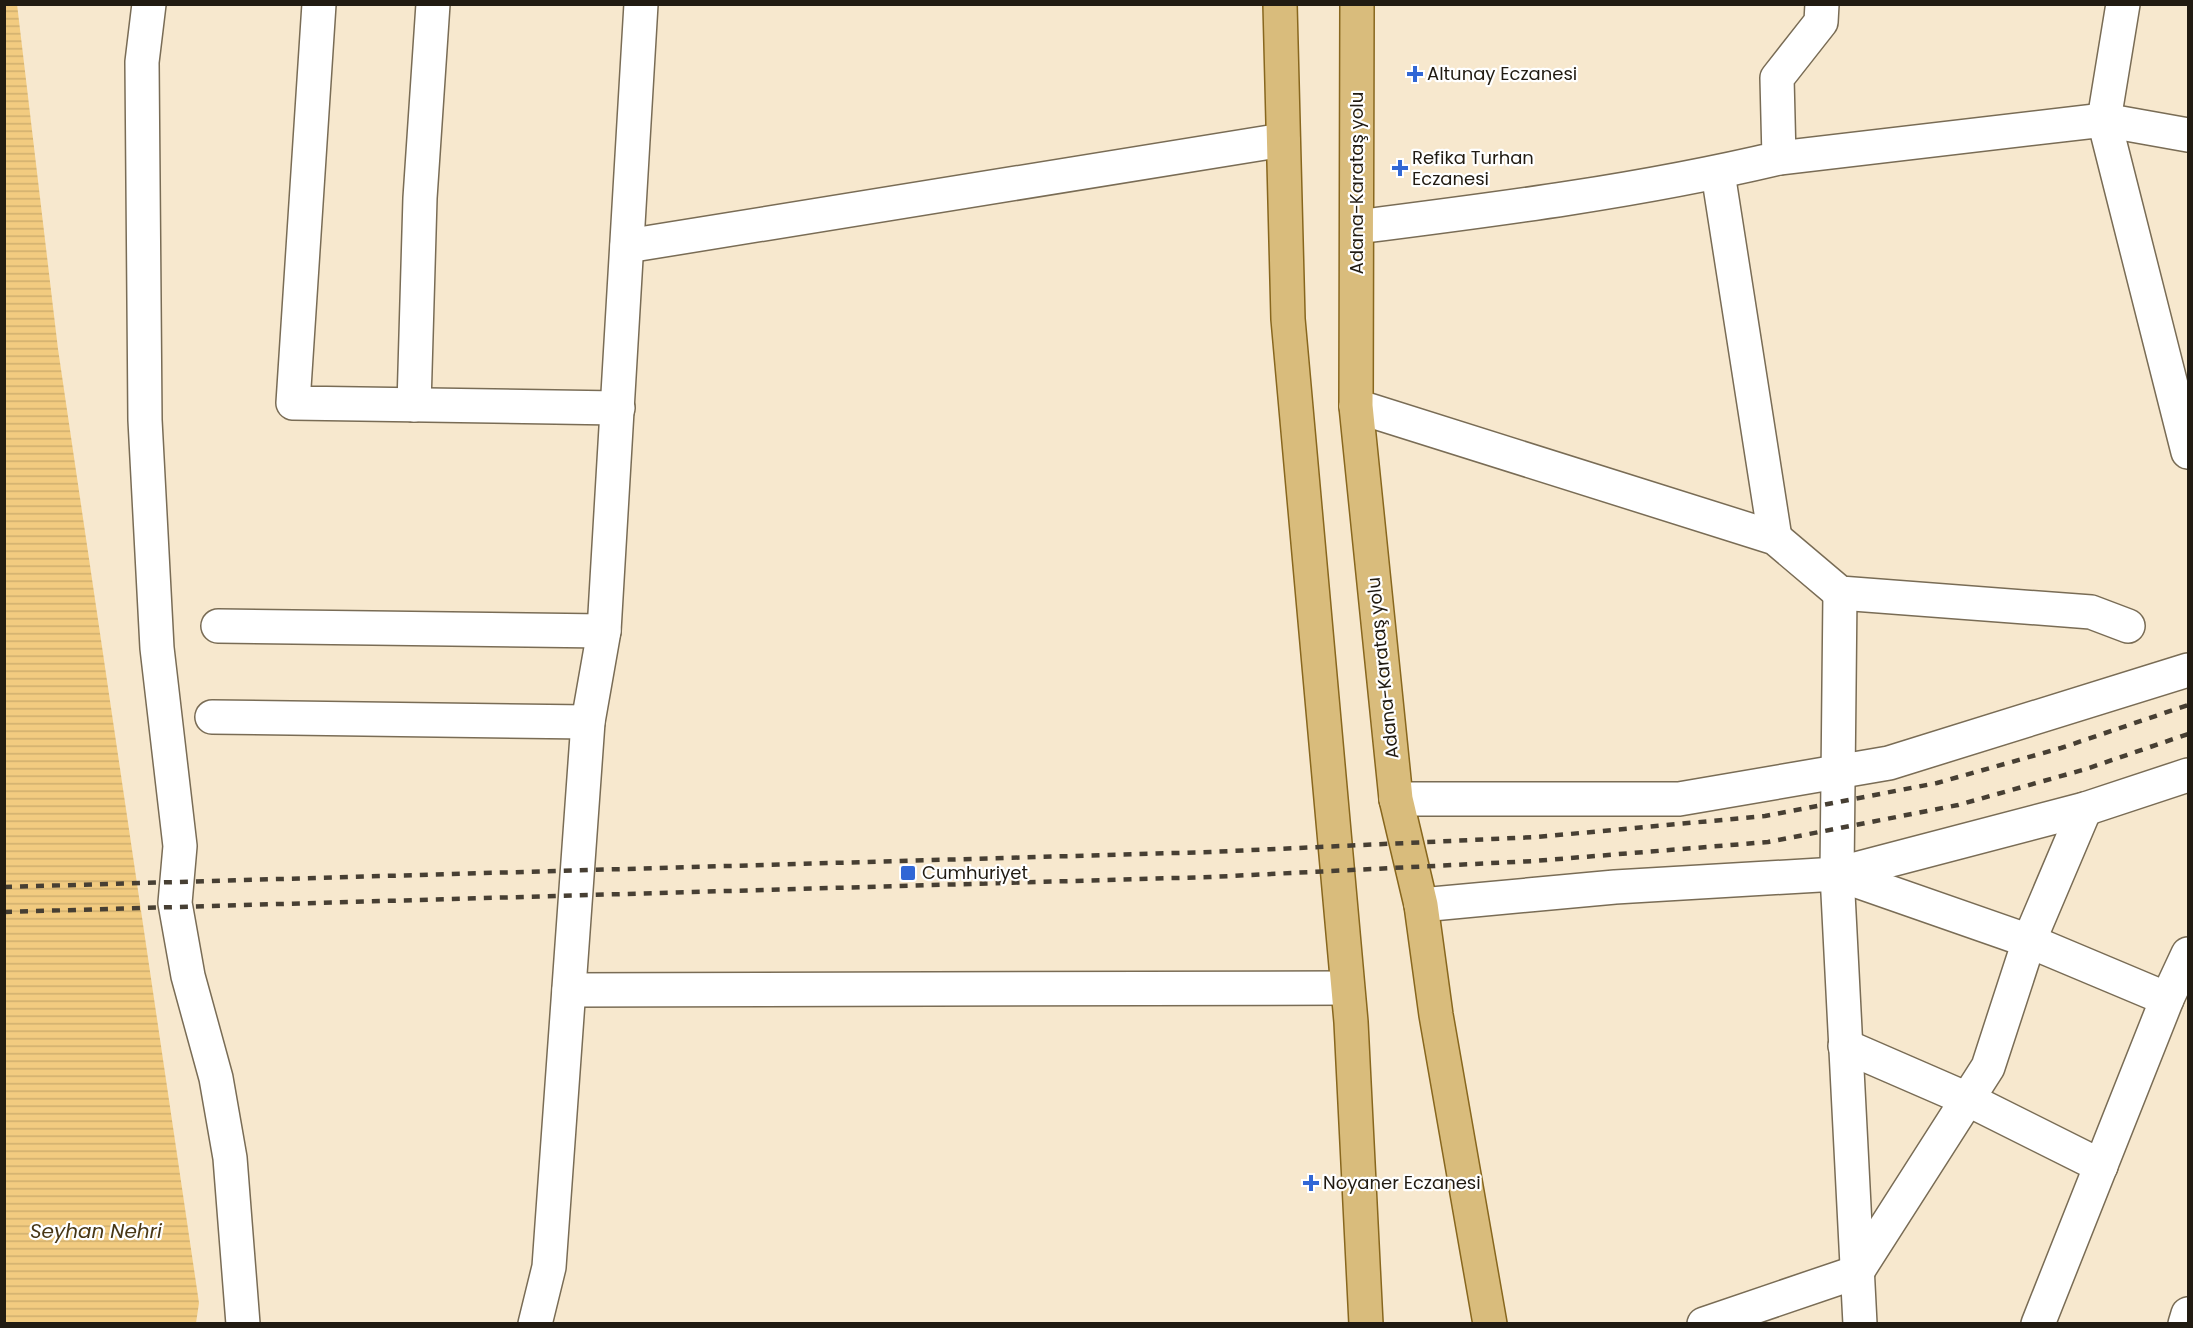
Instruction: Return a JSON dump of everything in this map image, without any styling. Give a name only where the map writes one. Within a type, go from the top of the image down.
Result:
[{"type":"main road","points":[[1280,4],[1288,319],[1351,1022],[1366,1323]]},
{"type":"main road","name":"Adana-Karataş yolu","points":[[1357,4],[1356,406],[1396,799],[1421,905],[1436,1015],[1490,1323]]},
{"type":"street","points":[[148,4],[142,62],[145,420],[157,648],[180,846],[175,903],[188,976],[216,1078],[230,1158],[243,1323]]},
{"type":"street","points":[[319,4],[293,403],[618,408]]},
{"type":"street","points":[[414,405],[420,198],[433,4]]},
{"type":"street","points":[[535,1323],[549,1268],[588,722],[604,631],[641,4]]},
{"type":"street","points":[[1779,158],[1777,78],[1821,22],[1822,4]]},
{"type":"street","points":[[2123,4],[2104,120],[2188,452]]},
{"type":"street","points":[[1357,227],[1534,204],[1718,173],[1779,158],[2104,120],[2188,135]]},
{"type":"street","points":[[627,246],[1283,140]]},
{"type":"street","points":[[1718,173],[1775,538]]},
{"type":"street","points":[[1356,406],[1775,538],[1840,593],[2091,612],[2128,626]]},
{"type":"street","points":[[1840,593],[1837,874],[1860,1323]]},
{"type":"street","points":[[218,626],[604,631]]},
{"type":"street","points":[[1396,799],[1679,799],[1889,764],[2188,670]]},
{"type":"street","points":[[212,717],[588,722]]},
{"type":"street","points":[[1421,905],[1615,887],[1837,874],[2085,809],[2188,775]]},
{"type":"street","points":[[1704,1323],[1857,1272],[1988,1067],[2029,941],[2085,809]]},
{"type":"street","points":[[1837,874],[2029,941],[2167,999]]},
{"type":"street","points":[[2038,1323],[2167,999],[2188,954]]},
{"type":"street","points":[[569,990],[1347,988]]},
{"type":"street","points":[[1845,1046],[1967,1100],[2101,1166]]},
{"type":"street","points":[[2185,1323],[2188,1314]]},
{"type":"water","name":"Seyhan Nehri","points":[[17,4],[58,349],[199,1303],[196,1323],[5,1323],[4,5]]},
{"type":"railway","points":[[4,887],[1210,852],[1537,837],[1765,816],[1937,783],[2061,748],[2188,705]]},
{"type":"railway","points":[[4,912],[1210,877],[1534,861],[1768,842],[1958,805],[2086,769],[2188,734]]},
{"type":"place","name":"Altunay Eczanesi","points":[[1415,74]]},
{"type":"place","name":"Refika Turhan Eczanesi","points":[[1400,168]]},
{"type":"place","name":"Cumhuriyet","points":[[908,873]]},
{"type":"place","name":"Noyaner Eczanesi","points":[[1311,1183]]}]
